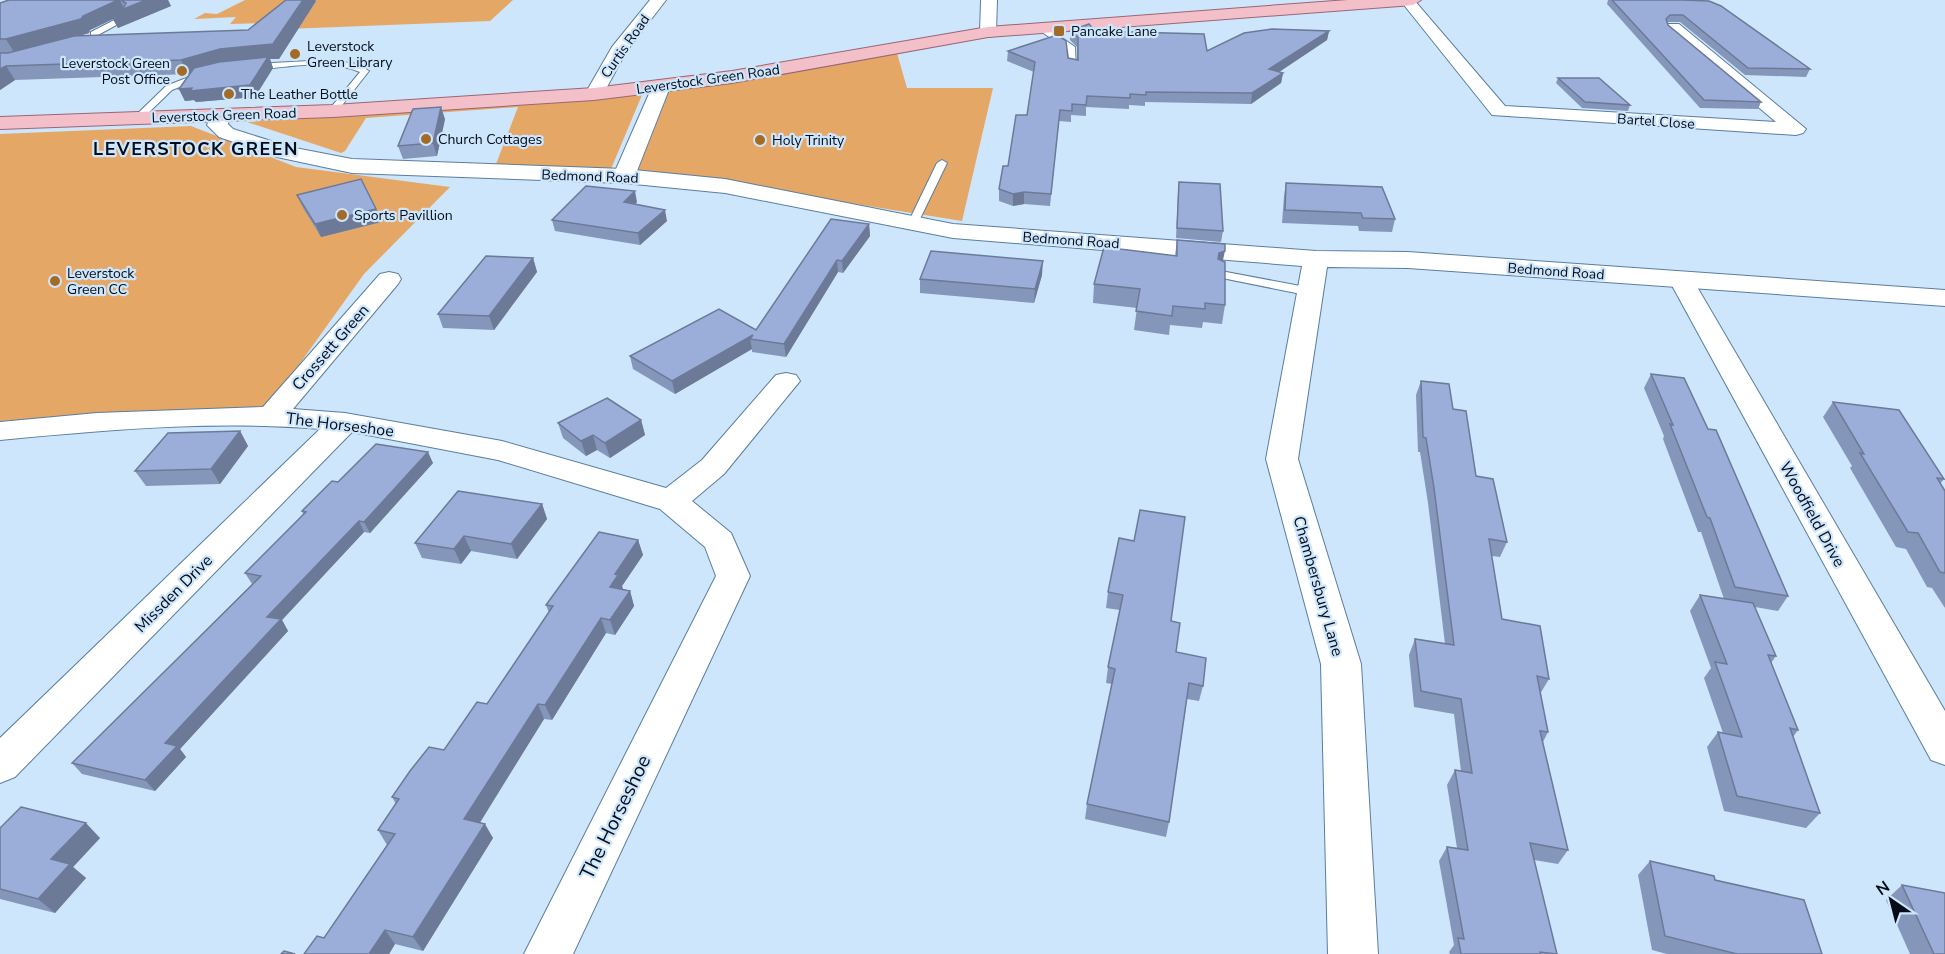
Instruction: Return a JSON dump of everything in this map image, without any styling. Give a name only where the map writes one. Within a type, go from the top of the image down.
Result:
[{"type":"main road","name":"Leverstock Green Road","points":[[0,123],[333,111],[594,94],[661,87],[988,32],[1413,0]]},
{"type":"street","name":"Curtis Road","points":[[594,94],[618,51],[658,0]]},
{"type":"street","points":[[988,32],[989,0]]},
{"type":"street","name":"Bartel Close","points":[[1407,1],[1499,111],[1796,129],[1673,27]]},
{"type":"street","points":[[624,176],[661,87]]},
{"type":"street","name":"Bedmond Road","points":[[220,116],[217,125],[226,132],[285,152],[352,166],[624,176],[725,186],[953,231],[1313,276],[1408,260],[1945,298]]},
{"type":"street","name":"Chambersbury Lane","points":[[1313,276],[1282,459],[1341,664],[1353,954]]},
{"type":"street","name":"Crossett Green","points":[[271,416],[389,279]]},
{"type":"street","name":"Woodfield Drive","points":[[1681,280],[1945,748]]},
{"type":"street","points":[[671,501],[713,467],[786,381]]},
{"type":"street","name":"The Horseshoe","points":[[0,431],[97,422],[271,416],[345,422],[502,451],[671,501],[718,541],[733,576],[548,954]]},
{"type":"street","name":"Missden Drive","points":[[0,765],[345,422]]},
{"type":"lane","points":[[94,40],[94,34],[128,17]]},
{"type":"lane","points":[[1042,28],[1072,49],[1073,67]]},
{"type":"lane","points":[[246,67],[354,64],[364,71],[333,111]]},
{"type":"lane","points":[[138,118],[169,88],[195,76],[214,71]]},
{"type":"lane","points":[[913,223],[942,163]]},
{"type":"lane","points":[[1221,275],[1313,276]]},
{"type":"shaded area","points":[[245,0],[513,0],[490,21],[262,30],[269,23],[230,24],[236,17],[194,19],[205,13],[217,14]]},
{"type":"shaded area","points":[[897,53],[907,88],[993,88],[962,221],[730,184],[630,174],[665,90]]},
{"type":"shaded area","points":[[642,95],[611,169],[496,164],[518,107],[366,118],[345,151],[341,153],[247,122]]},
{"type":"shaded area","points":[[191,126],[296,167],[450,187],[364,274],[268,408],[0,424],[0,134]]},
{"type":"building","points":[[9,0],[118,0],[81,19],[0,39],[0,3]]},
{"type":"building","points":[[121,0],[146,0],[111,14],[124,7],[126,3]]},
{"type":"building","points":[[286,0],[303,0],[273,44],[220,49],[181,60],[6,66],[0,69],[0,53],[74,36],[248,30]]},
{"type":"building","points":[[1612,0],[1709,1],[1721,6],[1810,69],[1748,68],[1683,15],[1670,15],[1666,19],[1668,25],[1761,102],[1704,100]]},
{"type":"building","points":[[1089,24],[1095,31],[1204,34],[1207,51],[1244,33],[1272,29],[1329,31],[1269,69],[1283,73],[1252,93],[1146,92],[1146,95],[1130,94],[1130,98],[1087,96],[1086,105],[1072,104],[1072,111],[1060,110],[1051,194],[1024,192],[1013,194],[999,189],[1003,166],[1008,166],[1016,115],[1027,115],[1035,62],[1008,51],[1057,35],[1066,41],[1068,58],[1078,60],[1078,37],[1070,31]]},
{"type":"building","points":[[268,57],[250,85],[190,91],[192,88],[179,89],[194,68],[219,62]]},
{"type":"building","points":[[1558,78],[1599,78],[1630,105],[1585,102]]},
{"type":"building","points":[[441,107],[433,143],[398,146],[413,109]]},
{"type":"building","points":[[361,179],[376,209],[315,224],[297,195]]},
{"type":"building","points":[[1179,182],[1220,184],[1223,231],[1177,228]]},
{"type":"building","points":[[1286,183],[1382,187],[1395,219],[1363,218],[1361,213],[1285,210]]},
{"type":"building","points":[[586,186],[635,191],[624,202],[665,210],[638,233],[552,220]]},
{"type":"building","points":[[831,219],[869,224],[842,261],[837,260],[784,344],[750,339],[753,335],[672,381],[630,356],[719,309],[756,330]]},
{"type":"building","points":[[1177,240],[1225,244],[1225,251],[1219,253],[1218,259],[1225,262],[1225,305],[1205,303],[1205,309],[1173,306],[1172,316],[1136,311],[1140,289],[1094,284],[1104,247],[1177,256]]},
{"type":"building","points":[[931,251],[1043,261],[1035,289],[920,279]]},
{"type":"building","points":[[486,256],[533,258],[489,316],[438,314]]},
{"type":"building","points":[[1651,374],[1684,378],[1708,429],[1716,430],[1788,596],[1735,587],[1710,518],[1707,517],[1670,424],[1673,425]]},
{"type":"building","points":[[1421,381],[1449,384],[1453,409],[1466,411],[1476,476],[1493,479],[1507,542],[1489,539],[1502,619],[1540,626],[1549,679],[1537,676],[1548,732],[1540,731],[1568,850],[1530,843],[1557,954],[1540,952],[1540,954],[1461,954],[1458,938],[1464,939],[1447,847],[1468,850],[1455,770],[1472,773],[1461,699],[1421,691],[1415,639],[1454,645],[1434,488],[1426,438],[1423,437]]},
{"type":"building","points":[[607,398],[641,420],[605,443],[593,435],[581,441],[558,423]]},
{"type":"building","points":[[1833,402],[1899,410],[1944,479],[1937,478],[1945,491],[1945,573],[1940,572],[1918,533],[1908,532],[1860,453],[1864,454]]},
{"type":"building","points":[[240,431],[211,469],[135,471],[168,433]]},
{"type":"building","points":[[376,444],[428,452],[364,522],[359,521],[267,617],[281,619],[165,743],[177,746],[145,780],[72,763],[261,576],[245,573],[306,512],[302,511],[332,481],[338,482]]},
{"type":"building","points":[[458,491],[542,504],[511,544],[464,536],[454,549],[415,543]]},
{"type":"building","points":[[1140,510],[1185,517],[1171,621],[1180,623],[1176,652],[1206,658],[1203,686],[1189,683],[1169,822],[1087,804],[1115,669],[1108,667],[1123,595],[1108,592],[1119,538],[1134,541]]},
{"type":"building","points":[[599,532],[638,540],[615,574],[618,575],[610,587],[630,591],[610,620],[601,618],[545,705],[538,704],[464,819],[485,824],[413,937],[385,930],[369,954],[304,954],[317,936],[324,938],[395,834],[378,830],[399,799],[392,797],[410,771],[429,747],[444,750],[477,702],[487,704],[553,606],[546,605]]},
{"type":"building","points":[[1700,595],[1753,603],[1776,656],[1768,655],[1798,730],[1790,728],[1820,813],[1737,796],[1718,732],[1742,737],[1715,662],[1727,664]]},
{"type":"building","points":[[21,807],[86,823],[51,859],[70,864],[38,899],[0,889],[0,828]]},
{"type":"building","points":[[1650,861],[1714,876],[1715,880],[1804,900],[1822,954],[1737,954],[1665,936]]},
{"type":"building","points":[[1902,885],[1945,893],[1945,954],[1934,954]]},
{"type":"place","name":"Pancake Lane","points":[[1059,31]]},
{"type":"place","name":"Leverstock Green Library","points":[[295,54]]},
{"type":"place","name":"Leverstock Green Post Office","points":[[182,71]]},
{"type":"place","name":"The Leather Bottle","points":[[229,94]]},
{"type":"place","name":"Church Cottages","points":[[426,139]]},
{"type":"place","name":"Holy Trinity","points":[[760,140]]},
{"type":"place","name":"Sports Pavillion","points":[[342,215]]},
{"type":"place","name":"Leverstock Green CC","points":[[55,281]]},
{"type":"district","name":"LEVERSTOCK GREEN","points":[[196,149]]}]
